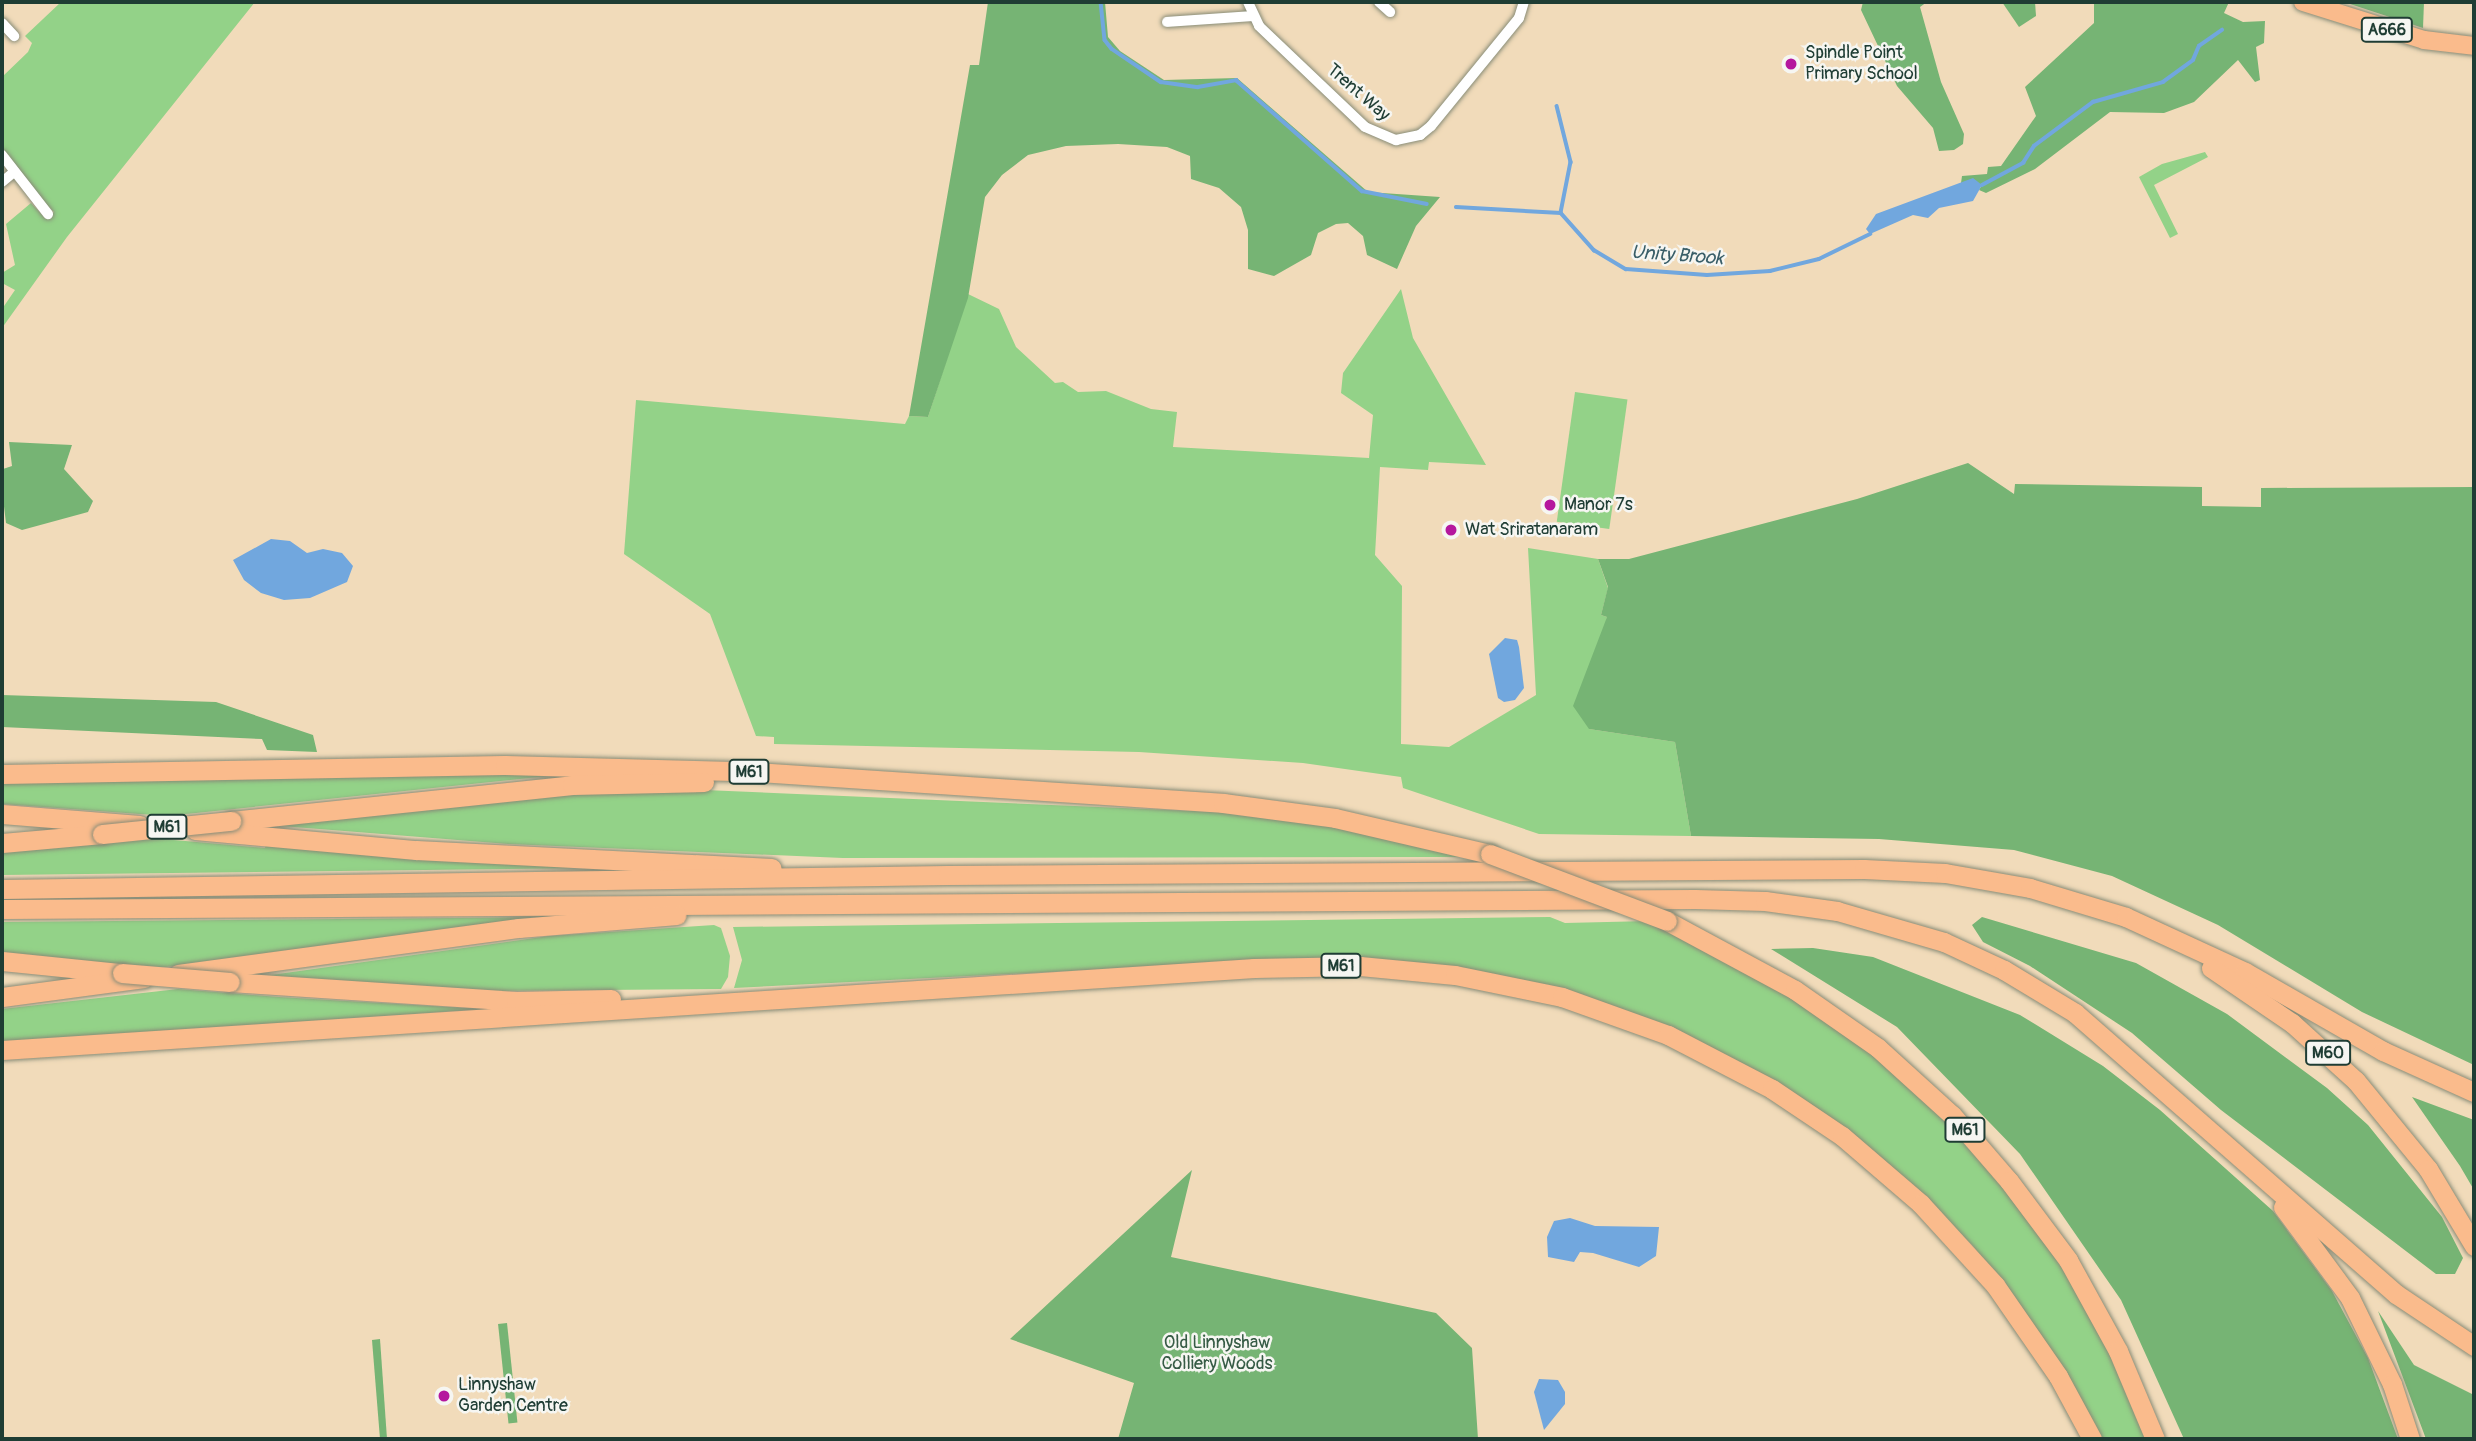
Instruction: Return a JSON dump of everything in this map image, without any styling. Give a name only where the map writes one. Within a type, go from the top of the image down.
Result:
[{"type":"highway","name":"M61","points":[[2,774],[505,765],[742,771],[841,780],[1223,803],[1335,818],[1490,854],[1667,921],[1795,990],[1878,1048],[1952,1115],[1992,1158],[2067,1260],[2119,1351],[2155,1439]]},
{"type":"highway","name":"M61","points":[[2,843],[572,785],[841,780]]},
{"type":"highway","name":"M61","points":[[2,814],[416,850],[948,875]]},
{"type":"highway","name":"M61","points":[[2,889],[948,875],[1912,870],[2030,888],[2126,917]]},
{"type":"highway","points":[[2,909],[778,901],[943,905],[1695,899],[1765,901],[1837,911],[1944,942],[2039,989],[2111,1040],[2396,1294],[2474,1346]]},
{"type":"highway","points":[[2,997],[583,921],[943,905]]},
{"type":"highway","name":"M60","points":[[2126,917],[2245,972],[2383,1051],[2474,1092]]},
{"type":"highway","name":"M60","points":[[2126,917],[2264,1002],[2340,1065],[2405,1137],[2474,1246]]},
{"type":"highway","name":"M61","points":[[2,961],[230,982],[516,1001],[969,987]]},
{"type":"highway","name":"M61","points":[[2,1050],[1254,968],[1360,966],[1455,975],[1562,998],[1650,1028],[1772,1089],[1889,1173],[1941,1224],[2007,1301],[2058,1376],[2092,1439]]},
{"type":"highway","points":[[2232,1148],[2306,1233],[2350,1298],[2392,1384],[2410,1439]]},
{"type":"main road","name":"A666","points":[[2303,2],[2424,40],[2474,47]]},
{"type":"street","name":"Trent Way","points":[[1248,2],[1252,16],[1373,134],[1396,140],[1420,135],[1431,126],[1519,18],[1524,2]]},
{"type":"street","points":[[1380,2],[1390,12]]},
{"type":"street","points":[[1167,22],[1252,16]]},
{"type":"street","points":[[2,23],[14,36]]},
{"type":"street","points":[[2,155],[48,214]]},
{"type":"street","points":[[2,182],[14,172]]},
{"type":"green space","points":[[61,2],[255,2],[67,237],[2,328],[2,309],[15,290],[2,283],[2,273],[15,265],[6,224],[31,203],[46,219],[54,212],[23,182],[2,152],[2,77],[28,52],[32,43],[25,36]]},
{"type":"green space","points":[[988,2],[1105,2],[1108,37],[1120,51],[1164,80],[1237,78],[1368,192],[1440,197],[1416,226],[1397,269],[1367,255],[1363,236],[1348,223],[1336,224],[1318,233],[1311,255],[1274,276],[1248,269],[1248,230],[1241,207],[1219,188],[1191,179],[1190,156],[1167,147],[1118,144],[1066,146],[1028,155],[1002,175],[985,197],[968,298],[928,417],[909,416],[970,65],[979,65]]},
{"type":"green space","points":[[1863,2],[1927,2],[1920,7],[1941,82],[1964,134],[1963,144],[1954,150],[1939,151],[1933,128],[1897,86],[1861,10]]},
{"type":"green space","points":[[2002,2],[2035,2],[2036,16],[2019,27]]},
{"type":"green space","points":[[2094,2],[2229,2],[2224,13],[2243,22],[2265,21],[2264,43],[2256,47],[2260,80],[2255,82],[2238,60],[2194,102],[2164,113],[2110,112],[2035,169],[1986,193],[1979,190],[1982,185],[1961,183],[1962,176],[1987,174],[1988,167],[2001,166],[2036,116],[2025,87],[2094,23]]},
{"type":"green space","points":[[2345,2],[2424,2],[2423,28],[2347,3]]},
{"type":"green space","points":[[2205,152],[2208,157],[2154,185],[2178,234],[2170,238],[2139,177],[2162,164]]},
{"type":"green space","points":[[1401,289],[1413,338],[1486,465],[1429,462],[1428,470],[1380,467],[1375,555],[1402,586],[1401,744],[1449,747],[1536,695],[1528,548],[1598,559],[1608,588],[1601,615],[1607,617],[1589,729],[1675,742],[1691,836],[1539,834],[1403,788],[1401,777],[1303,763],[1139,752],[774,744],[774,737],[756,736],[710,614],[624,554],[636,400],[905,424],[909,416],[928,417],[968,294],[999,309],[1016,347],[1055,383],[1063,382],[1078,392],[1106,391],[1151,409],[1177,412],[1173,447],[1369,458],[1373,415],[1341,393],[1343,373]]},
{"type":"green space","points":[[1575,392],[1627,399],[1609,529],[1557,522]]},
{"type":"green space","points":[[9,442],[72,445],[64,469],[93,501],[88,512],[22,530],[6,523],[2,490],[3,469],[12,466]]},
{"type":"green space","points":[[1968,463],[2014,494],[2015,484],[2202,487],[2202,506],[2261,507],[2261,488],[2474,487],[2474,1065],[2362,1012],[2218,925],[2112,876],[2014,850],[1879,839],[1691,836],[1675,742],[1589,729],[1573,706],[1607,617],[1601,615],[1608,587],[1598,559],[1629,559],[1857,499]]},
{"type":"green space","points":[[2,695],[216,702],[313,735],[317,752],[267,750],[262,739],[2,727]]},
{"type":"green space","points":[[576,773],[167,816],[2,804],[2,780]]},
{"type":"green space","points":[[681,789],[1240,813],[1321,823],[1463,857],[843,858],[508,844],[269,825],[533,796]]},
{"type":"green space","points":[[140,837],[265,848],[266,844],[585,868],[2,875],[2,850]]},
{"type":"green space","points":[[554,917],[158,968],[2,955],[2,922]]},
{"type":"green space","points":[[1550,917],[1565,923],[1649,921],[1749,966],[1878,1058],[1958,1133],[2024,1212],[2073,1285],[2118,1369],[2147,1439],[2098,1439],[2026,1317],[1973,1246],[1905,1179],[1822,1112],[1528,983],[1226,963],[734,988],[742,960],[733,927]]},
{"type":"green space","points":[[1982,917],[2136,963],[2227,1014],[2327,1088],[2368,1125],[2442,1217],[2463,1258],[2455,1274],[2436,1274],[2221,1110],[2132,1033],[2030,966],[1983,942],[1972,925]]},
{"type":"green space","points":[[714,925],[721,928],[730,956],[728,977],[721,989],[476,991],[264,976],[549,936]]},
{"type":"green space","points":[[1813,948],[1873,957],[2020,1015],[2103,1066],[2160,1110],[2273,1211],[2332,1291],[2368,1358],[2398,1439],[2184,1439],[2121,1300],[2020,1154],[1897,1027],[1771,949]]},
{"type":"green space","points":[[178,989],[483,1009],[2,1044],[2,1009]]},
{"type":"green space","points":[[2412,1097],[2474,1120],[2474,1190],[2460,1166]]},
{"type":"green space","name":"Old Linnyshaw Colliery Woods","points":[[1192,1170],[1171,1257],[1436,1313],[1472,1348],[1478,1439],[1118,1439],[1134,1383],[1010,1339]]},
{"type":"green space","points":[[2378,1311],[2414,1365],[2474,1395],[2474,1439],[2426,1439]]},
{"type":"green space","points":[[507,1323],[517,1422],[509,1423],[498,1324]]},
{"type":"green space","points":[[380,1339],[387,1439],[380,1439],[372,1340]]},
{"type":"water","points":[[1973,178],[1982,185],[1973,201],[1939,208],[1928,218],[1913,215],[1870,234],[1866,229],[1876,214]]},
{"type":"water","points":[[271,539],[290,541],[307,553],[323,549],[342,553],[353,566],[347,582],[310,598],[284,600],[261,593],[244,580],[233,560]]},
{"type":"water","points":[[1505,638],[1517,640],[1524,688],[1515,700],[1504,702],[1498,698],[1489,654]]},
{"type":"water","points":[[1570,1218],[1595,1226],[1659,1227],[1656,1256],[1639,1267],[1593,1253],[1580,1252],[1574,1262],[1548,1257],[1547,1237],[1554,1221]]},
{"type":"water","points":[[1539,1379],[1558,1380],[1565,1392],[1565,1404],[1544,1430],[1534,1392]]},
{"type":"waterway","name":"Unity Brook","points":[[1101,2],[1105,40],[1112,49],[1161,82],[1198,87],[1236,80],[1362,191],[1427,204]]},
{"type":"waterway","name":"Unity Brook","points":[[1982,185],[2023,163],[2034,146],[2093,102],[2163,82],[2193,60],[2199,46],[2222,30]]},
{"type":"waterway","points":[[1557,106],[1571,162],[1561,213]]},
{"type":"waterway","name":"Unity Brook","points":[[1456,207],[1561,213],[1594,250],[1626,269],[1707,275],[1770,271],[1819,259],[1870,234]]},
{"type":"place","name":"Spindle Point Primary School","points":[[1791,64]]},
{"type":"place","name":"Manor 7s","points":[[1550,505]]},
{"type":"place","name":"Wat Sriratanaram","points":[[1451,530]]},
{"type":"place","name":"Linnyshaw Garden Centre","points":[[444,1396]]}]
